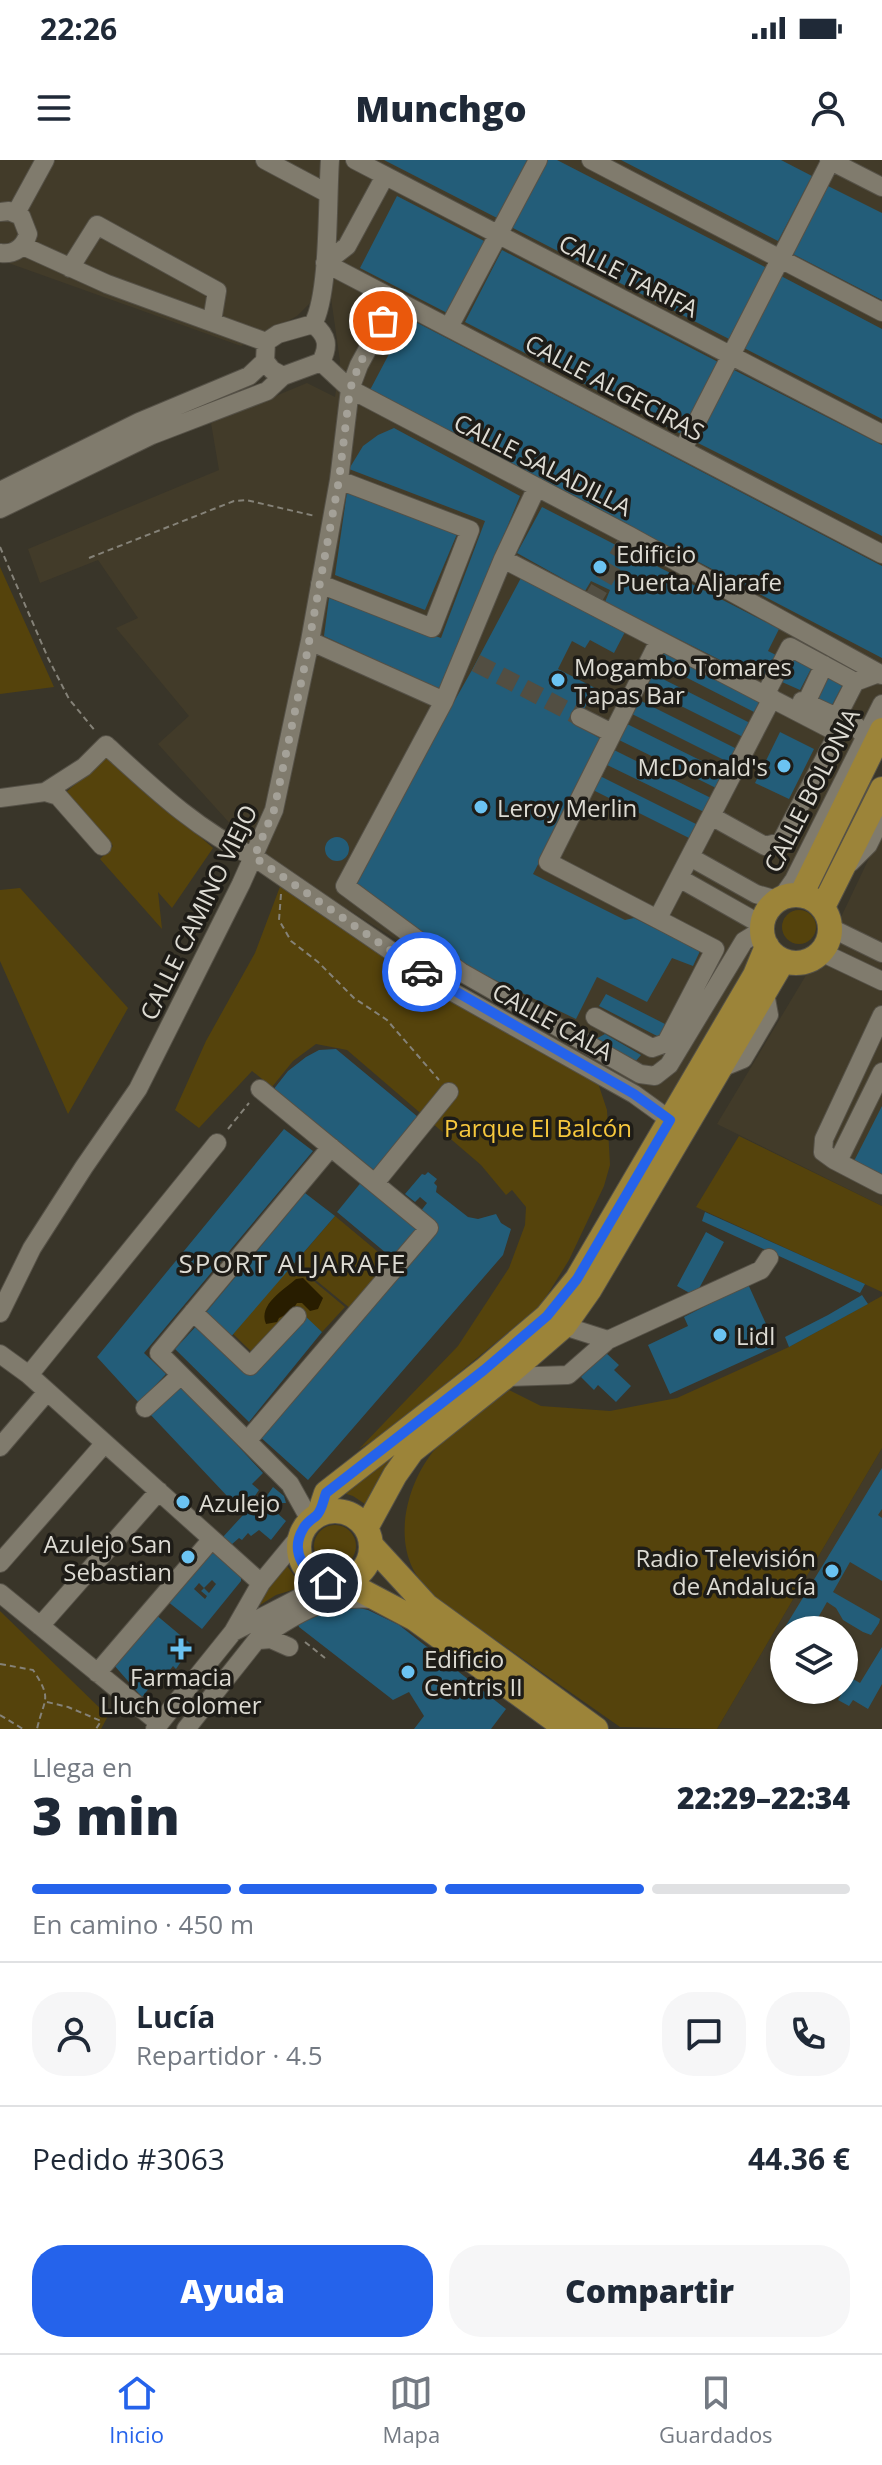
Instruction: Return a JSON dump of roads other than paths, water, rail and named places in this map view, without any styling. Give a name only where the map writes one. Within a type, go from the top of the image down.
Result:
[{"type":"main road","points":[[337,1583],[360,1574],[369,1561],[369,1537],[395,1475],[412,1451],[564,1326],[590,1289],[765,993],[767,911],[787,897],[874,734]]},
{"type":"main road","points":[[768,940],[803,962],[827,945],[827,918],[840,873],[882,789]]},
{"type":"main road","points":[[787,897],[810,897],[827,918]]},
{"type":"main road","points":[[551,1725],[415,1619],[337,1583],[317,1580],[305,1569],[299,1555],[309,1524],[326,1493],[484,1370],[547,1316],[577,1279],[755,975],[768,940]]},
{"type":"main road","points":[[309,1524],[330,1511],[350,1513],[427,1606],[596,1729]]},
{"type":"street","points":[[0,253],[10,254],[23,246],[27,228],[21,216],[8,212],[45,160]]},
{"type":"street","points":[[265,160],[327,193]]},
{"type":"street","points":[[0,491],[139,422],[249,376],[278,334],[313,324],[319,313],[325,263],[330,160]]},
{"type":"street","points":[[449,327],[538,160]]},
{"type":"street","points":[[591,160],[882,312]]},
{"type":"street","points":[[683,449],[830,160],[882,187]]},
{"type":"street","name":"CALLE TARIFA","points":[[359,161],[882,434]]},
{"type":"street","points":[[325,263],[347,246],[385,176]]},
{"type":"street","points":[[70,268],[97,225],[217,291],[212,321]]},
{"type":"street","points":[[23,246],[107,284],[212,321],[266,352],[272,370],[283,376]]},
{"type":"street","name":"CALLE ALGECIRAS","points":[[325,263],[882,554]]},
{"type":"street","name":"CALLE CAMINO VIEJO","points":[[0,1313],[32,1248],[138,1089],[254,857],[274,810],[332,520],[350,389],[359,365],[395,299]]},
{"type":"street","points":[[0,509],[152,435],[267,391],[283,376],[321,362],[328,348],[326,338],[313,324]]},
{"type":"street","points":[[321,362],[350,389]]},
{"type":"street","name":"CALLE SALADILLA","points":[[350,389],[537,487],[870,674]]},
{"type":"street","points":[[320,584],[432,628],[470,530],[339,480]]},
{"type":"street","points":[[537,487],[503,559],[469,660],[345,886],[461,972],[640,1074],[655,1076],[669,1065],[672,1047],[715,949]]},
{"type":"street","points":[[503,559],[659,641],[769,693],[874,734]]},
{"type":"street","points":[[310,641],[444,701]]},
{"type":"street","points":[[659,641],[548,862],[715,949],[740,947]]},
{"type":"street","points":[[658,918],[711,816],[790,647],[824,665],[870,674],[840,723],[781,842],[765,846],[711,816]]},
{"type":"street","points":[[806,703],[824,665]]},
{"type":"street","points":[[769,693],[806,703],[840,723]]},
{"type":"street","name":"CALLE BOLONIA","points":[[874,734],[882,704]]},
{"type":"street","points":[[580,717],[612,733]]},
{"type":"street","name":"CALLE CALA","points":[[45,792],[84,767],[106,745],[160,794],[232,847],[254,857],[442,986],[634,1094],[670,1120]]},
{"type":"street","points":[[0,798],[45,792],[58,796],[102,846]]},
{"type":"street","points":[[840,873],[868,845],[882,817]]},
{"type":"street","points":[[690,857],[756,894],[787,897]]},
{"type":"street","points":[[679,878],[768,940]]},
{"type":"street","points":[[827,918],[882,953]]},
{"type":"street","points":[[672,1047],[744,941],[768,940]]},
{"type":"street","points":[[821,952],[880,984]]},
{"type":"street","points":[[882,1015],[824,1139],[823,1152],[882,1185]]},
{"type":"street","points":[[595,1017],[652,1048],[672,1047]]},
{"type":"street","points":[[834,1160],[840,1157],[882,1072]]},
{"type":"street","points":[[247,1441],[429,1228],[260,1089]]},
{"type":"street","points":[[375,1183],[449,1092]]},
{"type":"street","points":[[29,1375],[217,1143]]},
{"type":"street","points":[[0,1593],[157,1726],[233,1632],[261,1583],[309,1524],[290,1484],[159,1353],[331,1147]]},
{"type":"street","points":[[505,1377],[568,1375],[608,1340],[761,1270],[769,1258]]},
{"type":"street","points":[[193,1312],[250,1366],[297,1316]]},
{"type":"street","points":[[564,1326],[608,1340]]},
{"type":"street","points":[[0,1354],[29,1375],[261,1583]]},
{"type":"street","points":[[145,1408],[181,1375]]},
{"type":"street","points":[[0,1447],[47,1392]]},
{"type":"street","points":[[0,1563],[105,1443]]},
{"type":"street","points":[[40,1626],[159,1491]]},
{"type":"street","points":[[97,1673],[212,1539]]},
{"type":"street","points":[[186,1729],[235,1666],[283,1615],[337,1583]]},
{"type":"street","points":[[233,1632],[336,1599],[378,1600]]},
{"type":"street","points":[[259,1640],[271,1639],[289,1647],[279,1638],[283,1615]]},
{"type":"tunnel","points":[[590,604],[630,536]]},
{"type":"tunnel","points":[[476,663],[580,717]]},
{"type":"place","name":"Edificio Puerta Aljarafe","points":[[600,567]]},
{"type":"place","name":"Mogambo Tomares Tapas Bar","points":[[558,680]]},
{"type":"place","name":"McDonald's","points":[[784,766]]},
{"type":"place","name":"Leroy Merlin","points":[[481,807]]},
{"type":"place","name":"Lidl","points":[[720,1335]]},
{"type":"place","name":"Azulejo","points":[[183,1502]]},
{"type":"place","name":"Azulejo San Sebastian","points":[[188,1557]]},
{"type":"place","name":"Radio Televisión de Andalucía","points":[[832,1571]]},
{"type":"place","name":"Farmacia Lluch Colomer","points":[[181,1649]]},
{"type":"place","name":"Edificio Centris II","points":[[408,1672]]},
{"type":"district","name":"SPORT ALJARAFE","points":[[293,1263]]},
{"type":"park label","name":"Parque El Balcón","points":[[538,1127]]}]
